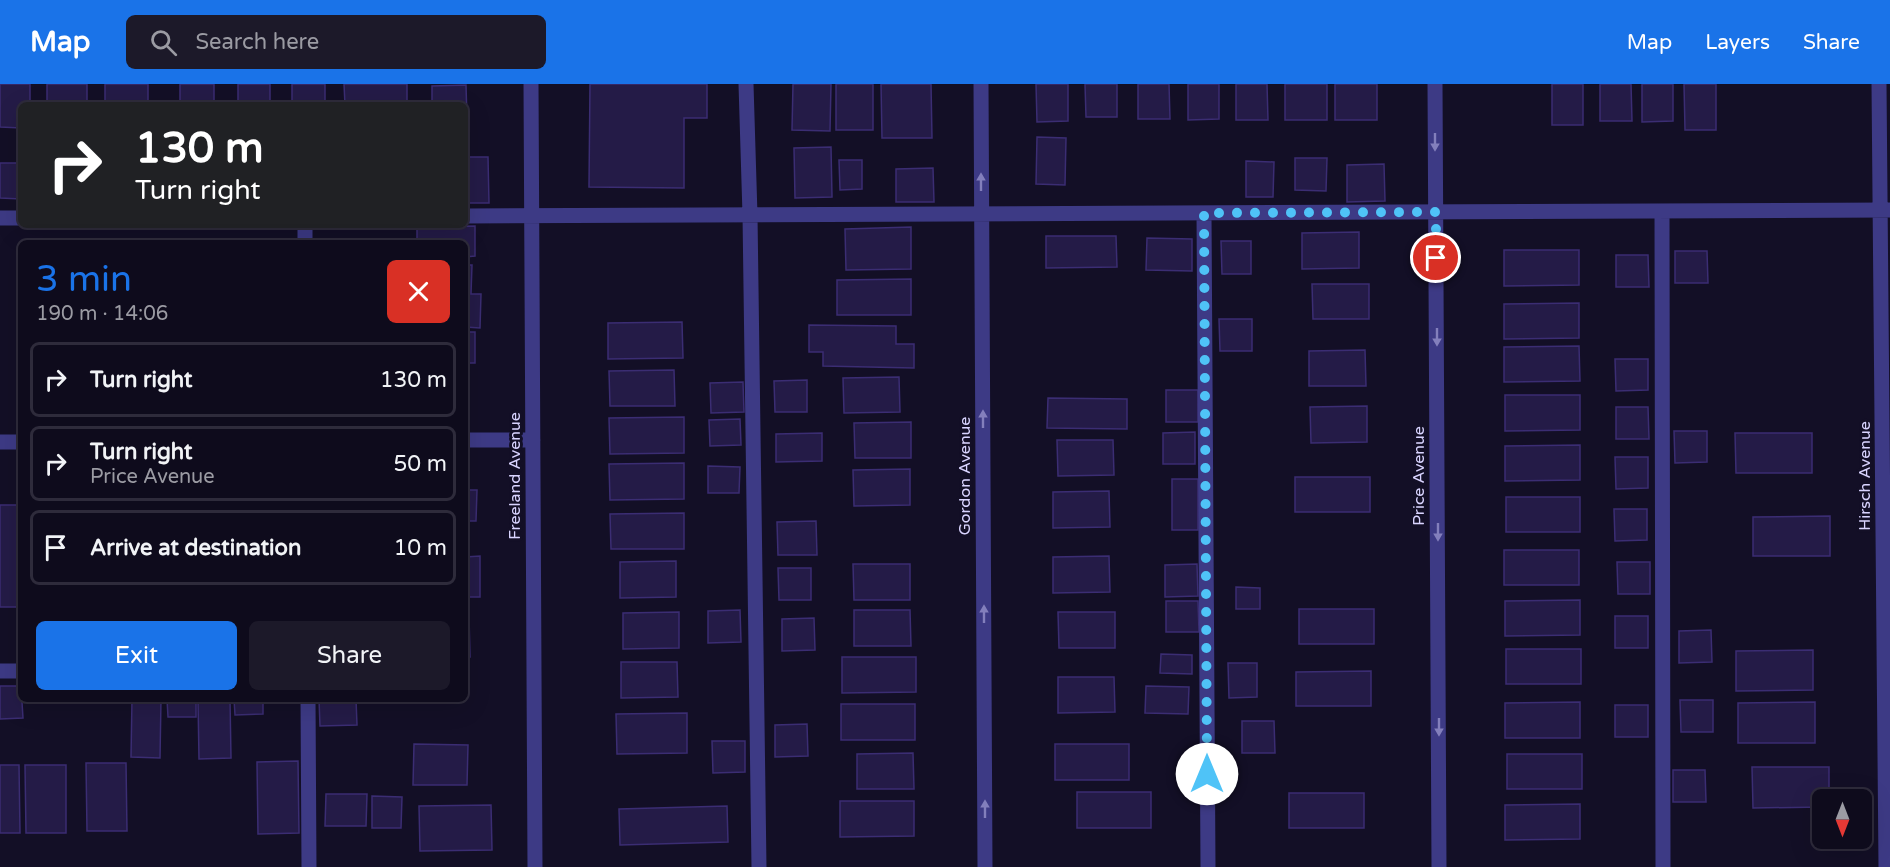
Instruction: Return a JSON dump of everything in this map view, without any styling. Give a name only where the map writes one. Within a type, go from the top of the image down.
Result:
[{"type":"street","name":"Freeland Avenue","points":[[531,84],[535,867]]},
{"type":"street","points":[[746,84],[750,215],[759,867]]},
{"type":"street","name":"Gordon Avenue","points":[[981,84],[986,867]]},
{"type":"street","name":"Price Avenue","points":[[1435,84],[1439,867]]},
{"type":"street","name":"Hirsch Avenue","points":[[1880,84],[1885,210],[1886,867]]},
{"type":"street","points":[[468,216],[1885,210]]},
{"type":"street","points":[[1662,211],[1663,867]]},
{"type":"street","points":[[1204,213],[1208,867]]},
{"type":"street","points":[[0,218],[18,218]]},
{"type":"street","points":[[468,440],[533,440]]},
{"type":"street","points":[[0,442],[18,442]]},
{"type":"street","points":[[0,671],[18,671]]},
{"type":"street","points":[[308,702],[309,867]]},
{"type":"building","points":[[0,84],[30,84],[30,102],[18,102],[18,128],[0,127]]},
{"type":"building","points":[[47,84],[87,84],[87,102],[47,102]]},
{"type":"building","points":[[105,84],[148,84],[148,102],[105,102]]},
{"type":"building","points":[[180,84],[214,84],[214,102],[180,102]]},
{"type":"building","points":[[238,84],[270,84],[270,102],[238,102]]},
{"type":"building","points":[[292,84],[325,84],[325,102],[292,102]]},
{"type":"building","points":[[344,84],[407,84],[407,102],[345,102]]},
{"type":"building","points":[[590,84],[707,84],[707,118],[684,118],[684,188],[589,187]]},
{"type":"building","points":[[793,84],[831,84],[830,131],[792,130]]},
{"type":"building","points":[[836,84],[873,84],[873,130],[836,130]]},
{"type":"building","points":[[881,84],[931,84],[932,138],[882,138]]},
{"type":"building","points":[[1036,84],[1068,84],[1068,121],[1037,122]]},
{"type":"building","points":[[1085,84],[1117,84],[1117,117],[1086,117]]},
{"type":"building","points":[[1138,84],[1169,84],[1170,119],[1138,119]]},
{"type":"building","points":[[1188,84],[1219,84],[1219,119],[1188,120]]},
{"type":"building","points":[[1236,84],[1267,84],[1268,120],[1236,120]]},
{"type":"building","points":[[1285,84],[1327,84],[1327,120],[1285,120]]},
{"type":"building","points":[[1335,84],[1377,84],[1377,120],[1335,120]]},
{"type":"building","points":[[1552,84],[1583,84],[1583,125],[1552,125]]},
{"type":"building","points":[[1600,84],[1631,84],[1632,121],[1600,121]]},
{"type":"building","points":[[1642,84],[1673,84],[1673,121],[1642,122]]},
{"type":"building","points":[[1684,84],[1716,84],[1716,130],[1685,130]]},
{"type":"building","points":[[466,85],[466,102],[432,102],[432,86]]},
{"type":"building","points":[[1037,137],[1066,138],[1065,185],[1036,184]]},
{"type":"building","points":[[831,147],[832,197],[795,198],[794,148]]},
{"type":"building","points":[[468,157],[488,157],[489,203],[468,203]]},
{"type":"building","points":[[1295,158],[1327,158],[1326,191],[1295,190]]},
{"type":"building","points":[[839,160],[862,160],[862,189],[840,190]]},
{"type":"building","points":[[1246,161],[1274,162],[1273,197],[1246,197]]},
{"type":"building","points":[[0,163],[18,163],[18,199],[0,198]]},
{"type":"building","points":[[1384,164],[1385,201],[1347,202],[1347,165]]},
{"type":"building","points":[[933,168],[934,202],[896,202],[896,169]]},
{"type":"building","points":[[468,226],[475,226],[475,256],[468,257],[468,240],[417,240],[417,228],[468,228]]},
{"type":"building","points":[[911,227],[911,269],[846,270],[845,229]]},
{"type":"building","points":[[1359,232],[1359,268],[1302,269],[1302,233]]},
{"type":"building","points":[[1046,236],[1116,236],[1117,267],[1046,268]]},
{"type":"building","points":[[1147,238],[1192,239],[1192,271],[1146,270]]},
{"type":"building","points":[[1221,241],[1251,241],[1251,274],[1222,274]]},
{"type":"building","points":[[1504,250],[1579,250],[1579,285],[1504,286]]},
{"type":"building","points":[[1675,251],[1707,251],[1708,283],[1675,283]]},
{"type":"building","points":[[1616,255],[1648,255],[1649,287],[1616,287]]},
{"type":"building","points":[[468,265],[472,265],[471,294],[481,294],[480,328],[468,327]]},
{"type":"building","points":[[911,279],[911,315],[837,315],[837,280]]},
{"type":"building","points":[[1312,284],[1369,284],[1369,319],[1313,319]]},
{"type":"building","points":[[1579,303],[1579,338],[1504,339],[1504,304]]},
{"type":"building","points":[[1219,319],[1252,319],[1252,351],[1220,351]]},
{"type":"building","points":[[682,322],[683,358],[608,359],[608,323]]},
{"type":"building","points":[[809,325],[896,326],[896,344],[914,344],[914,368],[823,366],[823,352],[809,352]]},
{"type":"building","points":[[468,332],[475,332],[475,363],[468,363]]},
{"type":"building","points":[[1579,346],[1580,381],[1504,382],[1504,347]]},
{"type":"building","points":[[1365,350],[1366,386],[1309,386],[1309,351]]},
{"type":"building","points":[[1615,359],[1648,359],[1648,390],[1616,391]]},
{"type":"building","points":[[674,370],[675,406],[610,406],[609,371]]},
{"type":"building","points":[[899,377],[900,412],[844,413],[843,378]]},
{"type":"building","points":[[807,380],[807,412],[775,412],[774,381]]},
{"type":"building","points":[[743,382],[744,412],[711,413],[710,383]]},
{"type":"building","points":[[1166,390],[1198,390],[1198,422],[1166,422]]},
{"type":"building","points":[[1505,395],[1580,395],[1580,430],[1505,431]]},
{"type":"building","points":[[1048,398],[1127,399],[1127,429],[1047,428]]},
{"type":"building","points":[[1367,406],[1367,442],[1311,443],[1310,407]]},
{"type":"building","points":[[1616,407],[1648,407],[1649,439],[1616,439]]},
{"type":"building","points":[[684,417],[684,453],[610,454],[609,418]]},
{"type":"building","points":[[740,419],[741,445],[710,446],[709,420]]},
{"type":"building","points":[[911,422],[911,458],[855,458],[854,423]]},
{"type":"building","points":[[1674,431],[1707,431],[1707,462],[1675,463]]},
{"type":"building","points":[[1195,432],[1195,464],[1163,464],[1163,433]]},
{"type":"building","points":[[822,433],[822,461],[776,462],[776,434]]},
{"type":"building","points":[[1735,433],[1812,433],[1812,473],[1736,473]]},
{"type":"building","points":[[1057,440],[1113,440],[1114,475],[1058,476]]},
{"type":"building","points":[[1580,445],[1580,480],[1505,481],[1505,446]]},
{"type":"building","points":[[1615,457],[1648,457],[1648,488],[1616,489]]},
{"type":"building","points":[[684,463],[684,499],[610,500],[609,464]]},
{"type":"building","points":[[708,466],[740,467],[739,493],[708,493]]},
{"type":"building","points":[[910,469],[910,505],[854,506],[853,470]]},
{"type":"building","points":[[1295,477],[1370,477],[1370,512],[1295,512]]},
{"type":"building","points":[[1172,479],[1198,479],[1198,530],[1172,530]]},
{"type":"building","points":[[468,490],[477,490],[476,521],[468,521]]},
{"type":"building","points":[[1109,491],[1110,527],[1053,528],[1053,492]]},
{"type":"building","points":[[1506,497],[1580,497],[1580,532],[1506,532]]},
{"type":"building","points":[[0,505],[18,505],[18,607],[0,607]]},
{"type":"building","points":[[1614,509],[1647,509],[1647,540],[1615,541]]},
{"type":"building","points":[[684,513],[684,549],[611,549],[610,514]]},
{"type":"building","points":[[1830,516],[1830,556],[1753,556],[1753,517]]},
{"type":"building","points":[[816,521],[817,555],[778,555],[777,522]]},
{"type":"building","points":[[1504,550],[1579,550],[1579,585],[1504,585]]},
{"type":"building","points":[[480,556],[480,597],[468,597],[468,557]]},
{"type":"building","points":[[1109,556],[1110,592],[1053,593],[1053,557]]},
{"type":"building","points":[[676,561],[676,597],[620,598],[620,562]]},
{"type":"building","points":[[1617,562],[1650,562],[1650,594],[1618,594]]},
{"type":"building","points":[[853,564],[910,564],[910,600],[854,600]]},
{"type":"building","points":[[1197,564],[1198,596],[1165,597],[1165,565]]},
{"type":"building","points":[[778,568],[811,568],[811,600],[779,600]]},
{"type":"building","points":[[1236,587],[1260,588],[1260,609],[1236,609]]},
{"type":"building","points":[[1580,600],[1580,635],[1505,636],[1505,601]]},
{"type":"building","points":[[1166,601],[1198,601],[1199,632],[1166,632]]},
{"type":"building","points":[[1299,609],[1374,609],[1374,644],[1299,644]]},
{"type":"building","points":[[740,610],[741,642],[708,643],[708,611]]},
{"type":"building","points":[[854,610],[910,610],[911,646],[854,646]]},
{"type":"building","points":[[679,612],[679,648],[623,649],[623,613]]},
{"type":"building","points":[[1058,612],[1115,612],[1115,648],[1059,648]]},
{"type":"building","points":[[468,616],[469,616],[470,657],[468,657]]},
{"type":"building","points":[[1615,616],[1648,616],[1648,648],[1615,648]]},
{"type":"building","points":[[814,618],[815,650],[782,651],[782,619]]},
{"type":"building","points":[[1711,630],[1712,662],[1679,663],[1679,631]]},
{"type":"building","points":[[1506,649],[1581,649],[1581,684],[1506,684]]},
{"type":"building","points":[[1813,650],[1813,690],[1736,691],[1736,651]]},
{"type":"building","points":[[1161,654],[1192,655],[1192,674],[1160,673]]},
{"type":"building","points":[[842,657],[916,657],[916,692],[842,693]]},
{"type":"building","points":[[621,662],[677,662],[678,697],[621,698]]},
{"type":"building","points":[[1228,663],[1257,663],[1257,697],[1229,698]]},
{"type":"building","points":[[1371,671],[1371,706],[1296,706],[1296,672]]},
{"type":"building","points":[[1058,677],[1114,677],[1115,712],[1058,713]]},
{"type":"building","points":[[0,686],[18,686],[18,702],[22,702],[23,718],[0,719]]},
{"type":"building","points":[[1146,686],[1189,687],[1188,714],[1145,713]]},
{"type":"building","points":[[1680,700],[1713,700],[1713,732],[1681,732]]},
{"type":"building","points":[[132,702],[161,702],[160,758],[131,757]]},
{"type":"building","points":[[167,702],[196,702],[196,717],[168,717]]},
{"type":"building","points":[[198,702],[230,702],[231,758],[199,759]]},
{"type":"building","points":[[234,702],[263,702],[263,714],[235,715]]},
{"type":"building","points":[[319,702],[356,702],[357,725],[320,726]]},
{"type":"building","points":[[1580,702],[1580,738],[1505,738],[1505,703]]},
{"type":"building","points":[[1815,702],[1815,743],[1738,743],[1738,703]]},
{"type":"building","points":[[841,704],[915,704],[915,740],[841,740]]},
{"type":"building","points":[[1615,705],[1648,705],[1648,737],[1615,737]]},
{"type":"building","points":[[687,713],[687,753],[617,754],[616,714]]},
{"type":"building","points":[[1242,721],[1274,721],[1275,753],[1242,753]]},
{"type":"building","points":[[807,724],[808,756],[775,757],[775,725]]},
{"type":"building","points":[[712,741],[745,741],[745,772],[713,773]]},
{"type":"building","points":[[414,744],[468,745],[467,785],[413,785]]},
{"type":"building","points":[[1055,744],[1129,744],[1129,780],[1055,780]]},
{"type":"building","points":[[913,753],[914,789],[857,789],[857,754]]},
{"type":"building","points":[[1507,754],[1582,754],[1582,789],[1507,789]]},
{"type":"building","points":[[298,761],[299,833],[258,834],[257,762]]},
{"type":"building","points":[[86,763],[126,763],[127,831],[87,831]]},
{"type":"building","points":[[0,765],[19,765],[20,833],[0,833]]},
{"type":"building","points":[[25,765],[66,765],[66,833],[26,833]]},
{"type":"building","points":[[1752,767],[1829,767],[1829,789],[1812,789],[1812,807],[1753,808]]},
{"type":"building","points":[[1673,770],[1705,770],[1706,802],[1673,802]]},
{"type":"building","points":[[1077,792],[1151,792],[1151,828],[1077,828]]},
{"type":"building","points":[[1289,793],[1364,793],[1364,828],[1289,828]]},
{"type":"building","points":[[326,794],[367,794],[366,826],[325,826]]},
{"type":"building","points":[[372,796],[402,797],[401,828],[372,828]]},
{"type":"building","points":[[840,801],[914,801],[914,836],[840,837]]},
{"type":"building","points":[[1580,804],[1580,839],[1505,840],[1505,805]]},
{"type":"building","points":[[491,805],[492,850],[420,851],[419,806]]},
{"type":"building","points":[[727,806],[728,842],[620,845],[619,809]]},
{"type":"route","points":[[1207,774],[1204,213],[1436,212],[1436,258]]}]
